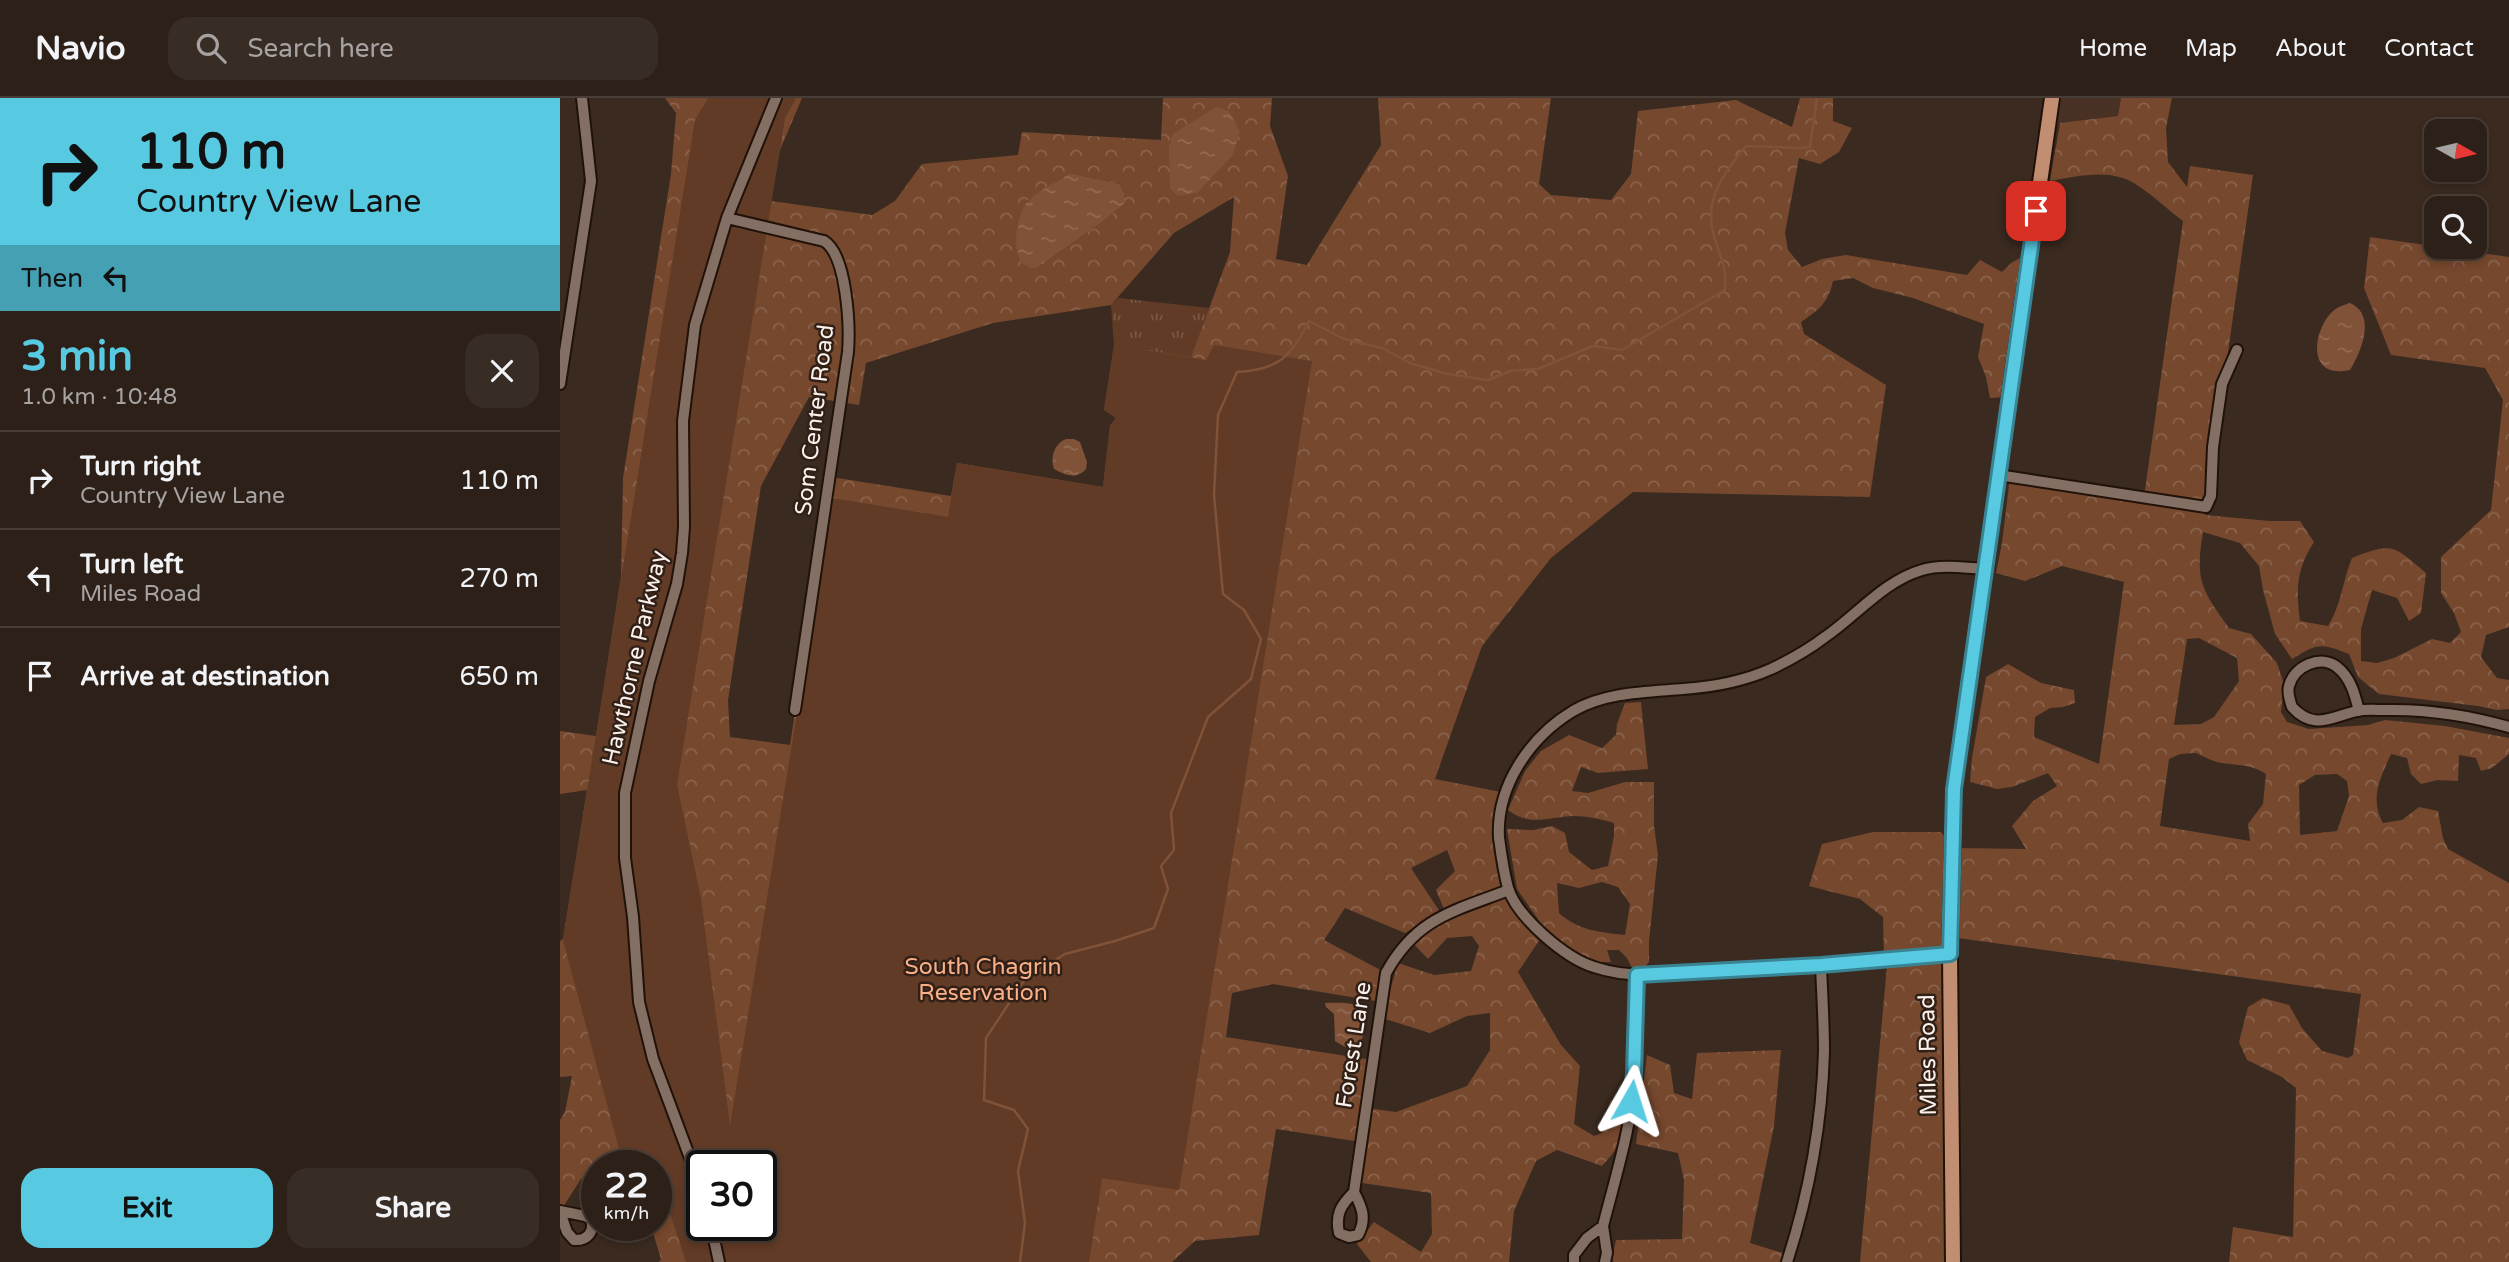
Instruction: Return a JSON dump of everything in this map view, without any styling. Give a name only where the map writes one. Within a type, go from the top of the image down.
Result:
[{"type":"main road","name":"Miles Road","points":[[1953,1262],[1950,954],[1954,789],[2052,98]]},
{"type":"street","points":[[560,384],[591,181],[582,98]]},
{"type":"street","name":"Hawthorne Parkway","points":[[688,1150],[645,1032],[639,1002],[633,917],[625,858],[625,793],[656,652],[677,584],[682,553],[683,421],[692,345],[700,306],[727,218],[776,98]]},
{"type":"street","name":"Som Center Road","points":[[727,218],[824,241],[831,245],[842,277],[848,307],[848,352],[795,710]]},
{"type":"street","points":[[1998,475],[2206,507],[2211,496],[2213,447],[2222,383],[2237,351]]},
{"type":"street","points":[[1950,954],[1821,965],[1637,975],[1594,967],[1568,955],[1543,935],[1509,890],[1499,837],[1501,810],[1508,785],[1535,742],[1575,710],[1602,699],[1635,693],[1697,688],[1739,680],[1790,660],[1826,637],[1900,578],[1925,569],[1985,569]]},
{"type":"street","points":[[2358,710],[2353,687],[2339,668],[2331,663],[2304,666],[2288,687],[2292,707],[2308,720],[2328,720],[2358,710],[2439,711],[2509,727]]},
{"type":"street","name":"Forest Lane","points":[[1354,1192],[1382,992],[1391,964],[1409,939],[1439,916],[1509,890]]},
{"type":"street","points":[[1787,1262],[1802,1213],[1816,1134],[1824,1049],[1821,965]]},
{"type":"street","points":[[1605,1262],[1603,1226],[1620,1167],[1634,1074],[1637,975]]},
{"type":"street","points":[[1574,1262],[1574,1255],[1580,1247],[1603,1226]]},
{"type":"street","points":[[714,1241],[719,1262]]},
{"type":"shaded area","points":[[2052,98],[2121,98],[2118,116],[2048,125]]},
{"type":"green space","points":[[665,98],[802,98],[780,150],[771,201],[872,215],[895,201],[922,164],[1018,155],[1022,132],[1161,140],[1163,98],[1272,98],[1270,126],[1288,176],[1276,259],[1307,265],[1381,145],[1378,98],[1551,98],[1539,184],[1551,195],[1611,200],[1631,174],[1638,111],[1736,100],[1792,127],[1800,98],[1833,98],[1833,121],[1852,128],[1839,152],[1820,164],[1799,158],[1785,233],[1788,250],[1802,267],[1822,259],[1846,255],[1967,275],[1980,260],[2002,272],[2022,257],[2005,397],[1990,398],[1978,357],[1984,324],[1913,298],[1873,288],[1853,278],[1833,281],[1829,295],[1822,305],[1801,322],[1804,334],[1886,385],[1870,497],[1633,492],[1551,558],[1482,646],[1435,779],[1506,793],[1501,809],[1509,890],[1543,935],[1518,972],[1561,1045],[1580,1066],[1574,1124],[1594,1136],[1602,1133],[1611,1100],[1626,1099],[1622,1136],[1602,1166],[1557,1150],[1536,1161],[1514,1211],[1509,1262],[1371,1262],[1357,1244],[1374,1222],[1421,1252],[1432,1234],[1431,1193],[1355,1182],[1361,1142],[1276,1129],[1259,1235],[1195,1241],[1172,1262],[659,1262],[661,1259],[656,1241],[672,1241],[672,1150],[581,1150],[581,1179],[563,1207],[560,1205],[560,1120],[565,1112],[572,1076],[560,1077],[560,941],[563,939],[587,790],[560,794],[560,731],[596,736],[621,577],[623,478],[671,174],[676,113]],"holes":[[[1070,173],[1120,184],[1124,193],[1124,204],[1037,268],[1025,266],[1027,201]],[[1234,197],[1230,252],[1191,357],[1114,345],[1104,410],[1116,418],[1110,426],[1103,487],[957,463],[951,496],[831,477],[790,745],[730,737],[728,700],[761,486],[809,397],[859,405],[866,363],[993,323],[1111,305],[1174,233]],[[1447,850],[1455,871],[1436,890],[1446,914],[1409,939],[1428,959],[1447,938],[1472,936],[1479,946],[1471,971],[1434,975],[1398,963],[1382,1018],[1430,1033],[1467,1016],[1490,1013],[1490,1050],[1467,1086],[1396,1112],[1366,1108],[1372,1060],[1226,1037],[1232,993],[1273,984],[1381,1002],[1386,973],[1324,940],[1345,908],[1405,933],[1440,912],[1411,868]]]},
{"type":"green space","name":"South Chagrin Reservation","points":[[708,98],[796,98],[785,118],[677,785],[701,898],[730,1126],[832,498],[948,517],[957,463],[1103,487],[1110,426],[1116,418],[1104,410],[1114,345],[1206,360],[1214,345],[1312,361],[1179,1190],[1102,1178],[1089,1262],[686,1262],[672,1219],[672,1150],[620,1150],[563,940],[695,120]]},
{"type":"green space","points":[[2121,98],[2172,98],[2166,128],[2168,162],[2187,187],[2190,166],[2253,175],[2205,515],[2300,521],[2314,542],[2299,580],[2300,621],[2328,626],[2352,558],[2376,550],[2392,549],[2426,573],[2421,613],[2409,621],[2397,598],[2372,590],[2361,629],[2361,661],[2377,663],[2394,658],[2432,639],[2450,643],[2461,632],[2454,613],[2441,593],[2441,557],[2491,510],[2503,400],[2485,368],[2391,355],[2364,288],[2370,237],[2424,245],[2424,259],[2487,259],[2487,254],[2509,257],[2509,627],[2486,635],[2481,657],[2497,678],[2509,680],[2509,709],[2497,710],[2379,694],[2358,677],[2349,654],[2332,648],[2314,647],[2292,659],[2275,634],[2259,566],[2240,543],[2203,532],[2200,573],[2206,593],[2229,628],[2251,634],[2277,663],[2284,684],[2281,712],[2287,722],[2309,729],[2368,725],[2385,720],[2445,726],[2509,738],[2509,754],[2492,768],[2481,771],[2476,758],[2459,755],[2458,781],[2438,780],[2421,784],[2411,774],[2407,758],[2391,754],[2380,779],[2377,805],[2383,823],[2402,820],[2419,807],[2438,811],[2448,849],[2509,883],[2509,1262],[2229,1262],[2233,1227],[2293,1237],[2296,1088],[2282,1077],[2247,1060],[2239,1042],[2248,1007],[2263,998],[2289,1005],[2302,1028],[2322,1051],[2348,1058],[2353,1055],[2361,994],[1951,937],[1953,1262],[1860,1262],[1887,966],[1895,959],[1884,959],[1883,917],[1860,899],[1809,886],[1822,844],[1873,832],[1941,832],[1953,848],[2026,849],[2012,826],[2033,801],[2057,786],[2048,773],[2012,787],[1997,789],[1970,782],[1986,677],[2008,664],[2041,683],[2074,690],[2075,703],[2050,708],[2035,717],[2034,737],[2099,764],[2124,582],[2062,566],[2025,581],[1996,573],[2010,477],[2144,497],[2183,221],[2140,187],[2119,177],[2096,175],[2050,181],[2060,123],[2118,116]],"holes":[[[2199,638],[2237,658],[2239,681],[2214,717],[2201,724],[2174,725],[2187,639]],[[2196,753],[2217,762],[2248,766],[2266,774],[2263,804],[2248,824],[2250,841],[2160,826],[2169,759],[2180,754]],[[2337,774],[2347,781],[2349,796],[2337,831],[2300,835],[2299,785],[2315,775]]]},
{"type":"green space","points":[[1118,298],[1209,308],[1191,358],[1114,345],[1111,305]]},
{"type":"green space","points":[[1641,702],[1648,769],[1598,773],[1581,767],[1572,791],[1588,793],[1625,782],[1654,782],[1654,825],[1658,855],[1649,962],[1643,969],[1633,970],[1619,950],[1607,950],[1611,962],[1592,962],[1549,935],[1517,889],[1507,829],[1533,830],[1552,826],[1565,833],[1569,852],[1592,870],[1608,866],[1614,823],[1579,816],[1532,820],[1508,810],[1525,771],[1541,751],[1569,735],[1602,748],[1616,735],[1625,703]],"holes":[[[1602,882],[1618,887],[1630,904],[1625,935],[1582,927],[1559,913],[1557,883],[1579,888]]]},
{"type":"green space","points":[[1781,1050],[1774,1126],[1750,1243],[1789,1255],[1787,1262],[1614,1262],[1612,1260],[1616,1240],[1682,1239],[1684,1180],[1678,1153],[1636,1144],[1647,1055],[1670,1065],[1674,1093],[1692,1099],[1697,1053]]},
{"type":"water","points":[[1216,107],[1229,111],[1240,132],[1232,156],[1197,193],[1178,196],[1170,189],[1169,146],[1173,134]]},
{"type":"water","points":[[1070,173],[1120,184],[1124,193],[1124,204],[1037,268],[1027,267],[1021,261],[1016,245],[1018,224],[1024,207],[1037,193]]},
{"type":"water","points":[[2350,303],[2363,316],[2365,325],[2362,344],[2350,370],[2334,371],[2324,366],[2318,358],[2319,335],[2331,313]]},
{"type":"water","points":[[1066,439],[1080,442],[1087,462],[1086,469],[1078,474],[1066,475],[1054,469],[1054,451]]},
{"type":"water","points":[[1325,1003],[1351,1004],[1364,1012],[1365,1030],[1357,1045],[1345,1047],[1335,1041],[1334,1014]]},
{"type":"waterway","points":[[1020,1262],[1025,1223],[1018,1171],[1028,1129],[1014,1110],[984,1100],[986,1038],[1025,979],[1065,954],[1154,928],[1168,889],[1161,866],[1174,850],[1171,813],[1208,717],[1251,679],[1261,639],[1244,610],[1223,594],[1214,495],[1218,415],[1237,372],[1263,368],[1282,359],[1296,344],[1309,321],[1344,339],[1382,348],[1410,363],[1447,374],[1488,380],[1510,371],[1538,369],[1593,346],[1622,350],[1725,290],[1724,268],[1711,223],[1713,199],[1723,177],[1746,146],[1810,147],[1817,98]]},
{"type":"route","points":[[1631,1101],[1637,975],[1821,965],[1950,954],[1954,789],[2036,211]]}]
